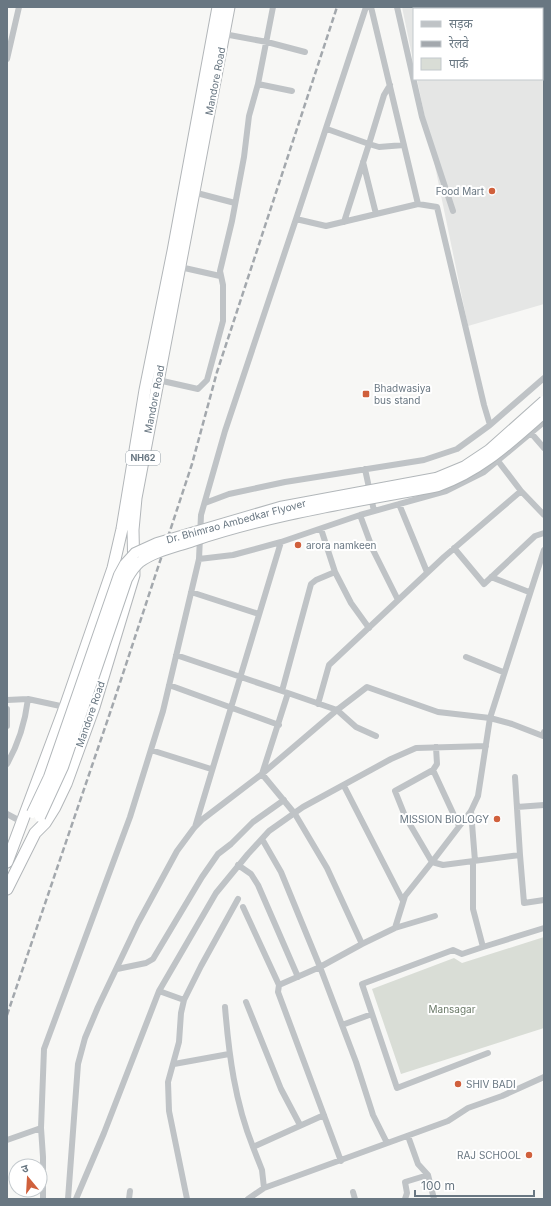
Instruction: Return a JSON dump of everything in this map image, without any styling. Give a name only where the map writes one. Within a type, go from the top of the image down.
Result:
[{"type":"highway","name":"Mandore Road","points":[[7,862],[22,822],[26,806],[65,707],[118,550],[145,390],[173,251],[218,7]]},
{"type":"highway","name":"Mandore Road","points":[[7,889],[35,834],[49,818],[66,784],[94,708],[134,575],[136,498],[228,7]]},
{"type":"main road","name":"Dr. Bhimrao Ambedkar Flyover","points":[[544,401],[488,450],[465,466],[436,478],[280,507],[157,543],[135,553],[125,564],[119,575],[36,815],[63,767],[127,579],[133,568],[141,561],[158,553],[230,529],[282,516],[438,486],[458,479],[495,456],[544,413]]},
{"type":"street","points":[[7,59],[19,7]]},
{"type":"street","points":[[158,380],[198,389],[207,380],[223,321],[223,285],[220,276],[244,157],[249,116],[258,84],[272,7]]},
{"type":"street","points":[[43,1199],[44,1157],[41,1128],[44,1049],[130,816],[151,750],[169,685],[199,559],[201,515],[204,503],[225,432],[327,129],[366,7]]},
{"type":"street","points":[[371,7],[418,204]]},
{"type":"street","points":[[397,7],[413,77]]},
{"type":"street","points":[[224,34],[266,42],[305,52]]},
{"type":"street","points":[[414,80],[422,117],[453,211]]},
{"type":"street","points":[[258,84],[292,91]]},
{"type":"street","points":[[344,222],[384,95],[390,85]]},
{"type":"street","points":[[327,129],[369,144],[379,146],[404,145]]},
{"type":"street","points":[[363,162],[376,214]]},
{"type":"street","points":[[193,192],[235,203]]},
{"type":"street","points":[[296,219],[326,226],[418,204],[437,207],[490,424]]},
{"type":"street","points":[[180,267],[220,276]]},
{"type":"street","points":[[204,503],[229,494],[364,469],[424,460],[457,449],[490,424],[544,378]]},
{"type":"street","points":[[199,559],[233,555],[281,542],[360,515],[446,491],[476,478],[544,422]]},
{"type":"street","points":[[531,433],[544,448]]},
{"type":"street","points":[[498,461],[521,491],[544,515]]},
{"type":"street","points":[[364,469],[374,511]]},
{"type":"street","points":[[318,704],[329,665],[427,572],[521,491]]},
{"type":"street","points":[[399,504],[427,572]]},
{"type":"street","points":[[360,515],[374,550],[398,600]]},
{"type":"street","points":[[322,528],[335,572],[351,602],[369,628]]},
{"type":"street","points":[[454,548],[484,584],[535,536],[544,532]]},
{"type":"street","points":[[194,828],[281,542]]},
{"type":"street","points":[[395,928],[403,901],[471,811],[478,796],[490,718],[503,672],[544,550]]},
{"type":"street","points":[[282,691],[311,584],[316,580],[335,572]]},
{"type":"street","points":[[491,577],[529,592]]},
{"type":"street","points":[[191,592],[259,614]]},
{"type":"street","points":[[176,655],[337,710],[356,727],[376,736]]},
{"type":"street","points":[[466,658],[503,672]]},
{"type":"street","points":[[169,685],[279,725]]},
{"type":"street","points":[[68,1199],[78,1064],[85,1038],[138,923],[177,852],[194,828],[211,812],[262,774],[337,710],[367,687],[438,712],[490,718],[544,734]]},
{"type":"street","points":[[262,774],[288,694]]},
{"type":"street","points":[[7,700],[28,700],[65,707]]},
{"type":"street","points":[[7,764],[17,747],[24,726],[28,700]]},
{"type":"street","points":[[7,709],[7,726]]},
{"type":"street","points":[[76,1199],[104,1133],[159,991],[216,893],[238,865],[262,839],[303,807],[391,759],[416,748],[486,746]]},
{"type":"street","points":[[436,747],[437,764],[433,770],[395,791],[406,816],[432,862],[443,865],[520,855]]},
{"type":"street","points":[[151,750],[211,769]]},
{"type":"street","points":[[433,770],[459,826]]},
{"type":"street","points":[[262,774],[295,814],[327,868],[362,944]]},
{"type":"street","points":[[516,777],[524,903],[544,900]]},
{"type":"street","points":[[344,786],[403,901]]},
{"type":"street","points":[[117,969],[146,963],[153,959],[202,877],[218,854],[231,844],[253,822],[284,800]]},
{"type":"street","points":[[517,807],[544,805]]},
{"type":"street","points":[[471,811],[474,861],[473,909],[483,947]]},
{"type":"street","points":[[7,814],[22,822]]},
{"type":"street","points":[[262,839],[281,872],[320,967],[373,1114],[387,1143]]},
{"type":"street","points":[[238,865],[251,874],[258,885],[298,977]]},
{"type":"street","points":[[187,1199],[169,1111],[168,1082],[179,1042],[181,1013],[184,1000],[238,899]]},
{"type":"street","points":[[243,907],[279,985],[278,992],[341,1161]]},
{"type":"street","points":[[279,985],[320,967],[395,928],[435,916]]},
{"type":"street","points":[[488,1053],[397,1088],[362,984],[453,950],[462,954],[544,928]]},
{"type":"street","points":[[159,991],[184,1000]]},
{"type":"street","points":[[246,1002],[281,1089],[300,1126]]},
{"type":"street","points":[[225,1007],[229,1054],[235,1092],[262,1170],[264,1188]]},
{"type":"street","points":[[342,1025],[372,1014]]},
{"type":"street","points":[[174,1064],[229,1054]]},
{"type":"street","points":[[248,1199],[264,1188],[448,1121],[468,1108],[502,1096],[544,1077]]},
{"type":"street","points":[[253,1147],[324,1115]]},
{"type":"street","points":[[7,1140],[41,1128]]},
{"type":"street","points":[[408,1136],[418,1164],[428,1175],[434,1199]]},
{"type":"street","points":[[405,1199],[407,1193],[405,1182],[428,1175]]},
{"type":"street","points":[[129,1199],[130,1191]]},
{"type":"street","points":[[353,1192],[356,1199]]},
{"type":"shaded area","name":"Food Mart","points":[[402,7],[544,7],[544,304],[468,326],[417,80],[543,80],[543,8],[413,8],[413,60]]},
{"type":"green space","name":"Mansagar","points":[[544,937],[544,1028],[401,1074],[372,989],[454,958],[462,963]]},
{"type":"railway","points":[[7,1015],[111,710],[192,464],[217,372],[337,7]]},
{"type":"place","name":"Food Mart","points":[[492,191]]},
{"type":"place","name":"Bhadwasiya bus stand","points":[[366,394]]},
{"type":"place","name":"arora namkeen","points":[[298,545]]},
{"type":"place","name":"MISSION BIOLOGY","points":[[497,819]]},
{"type":"place","name":"SHIV BADI","points":[[458,1084]]},
{"type":"place","name":"RAJ SCHOOL","points":[[529,1155]]}]
